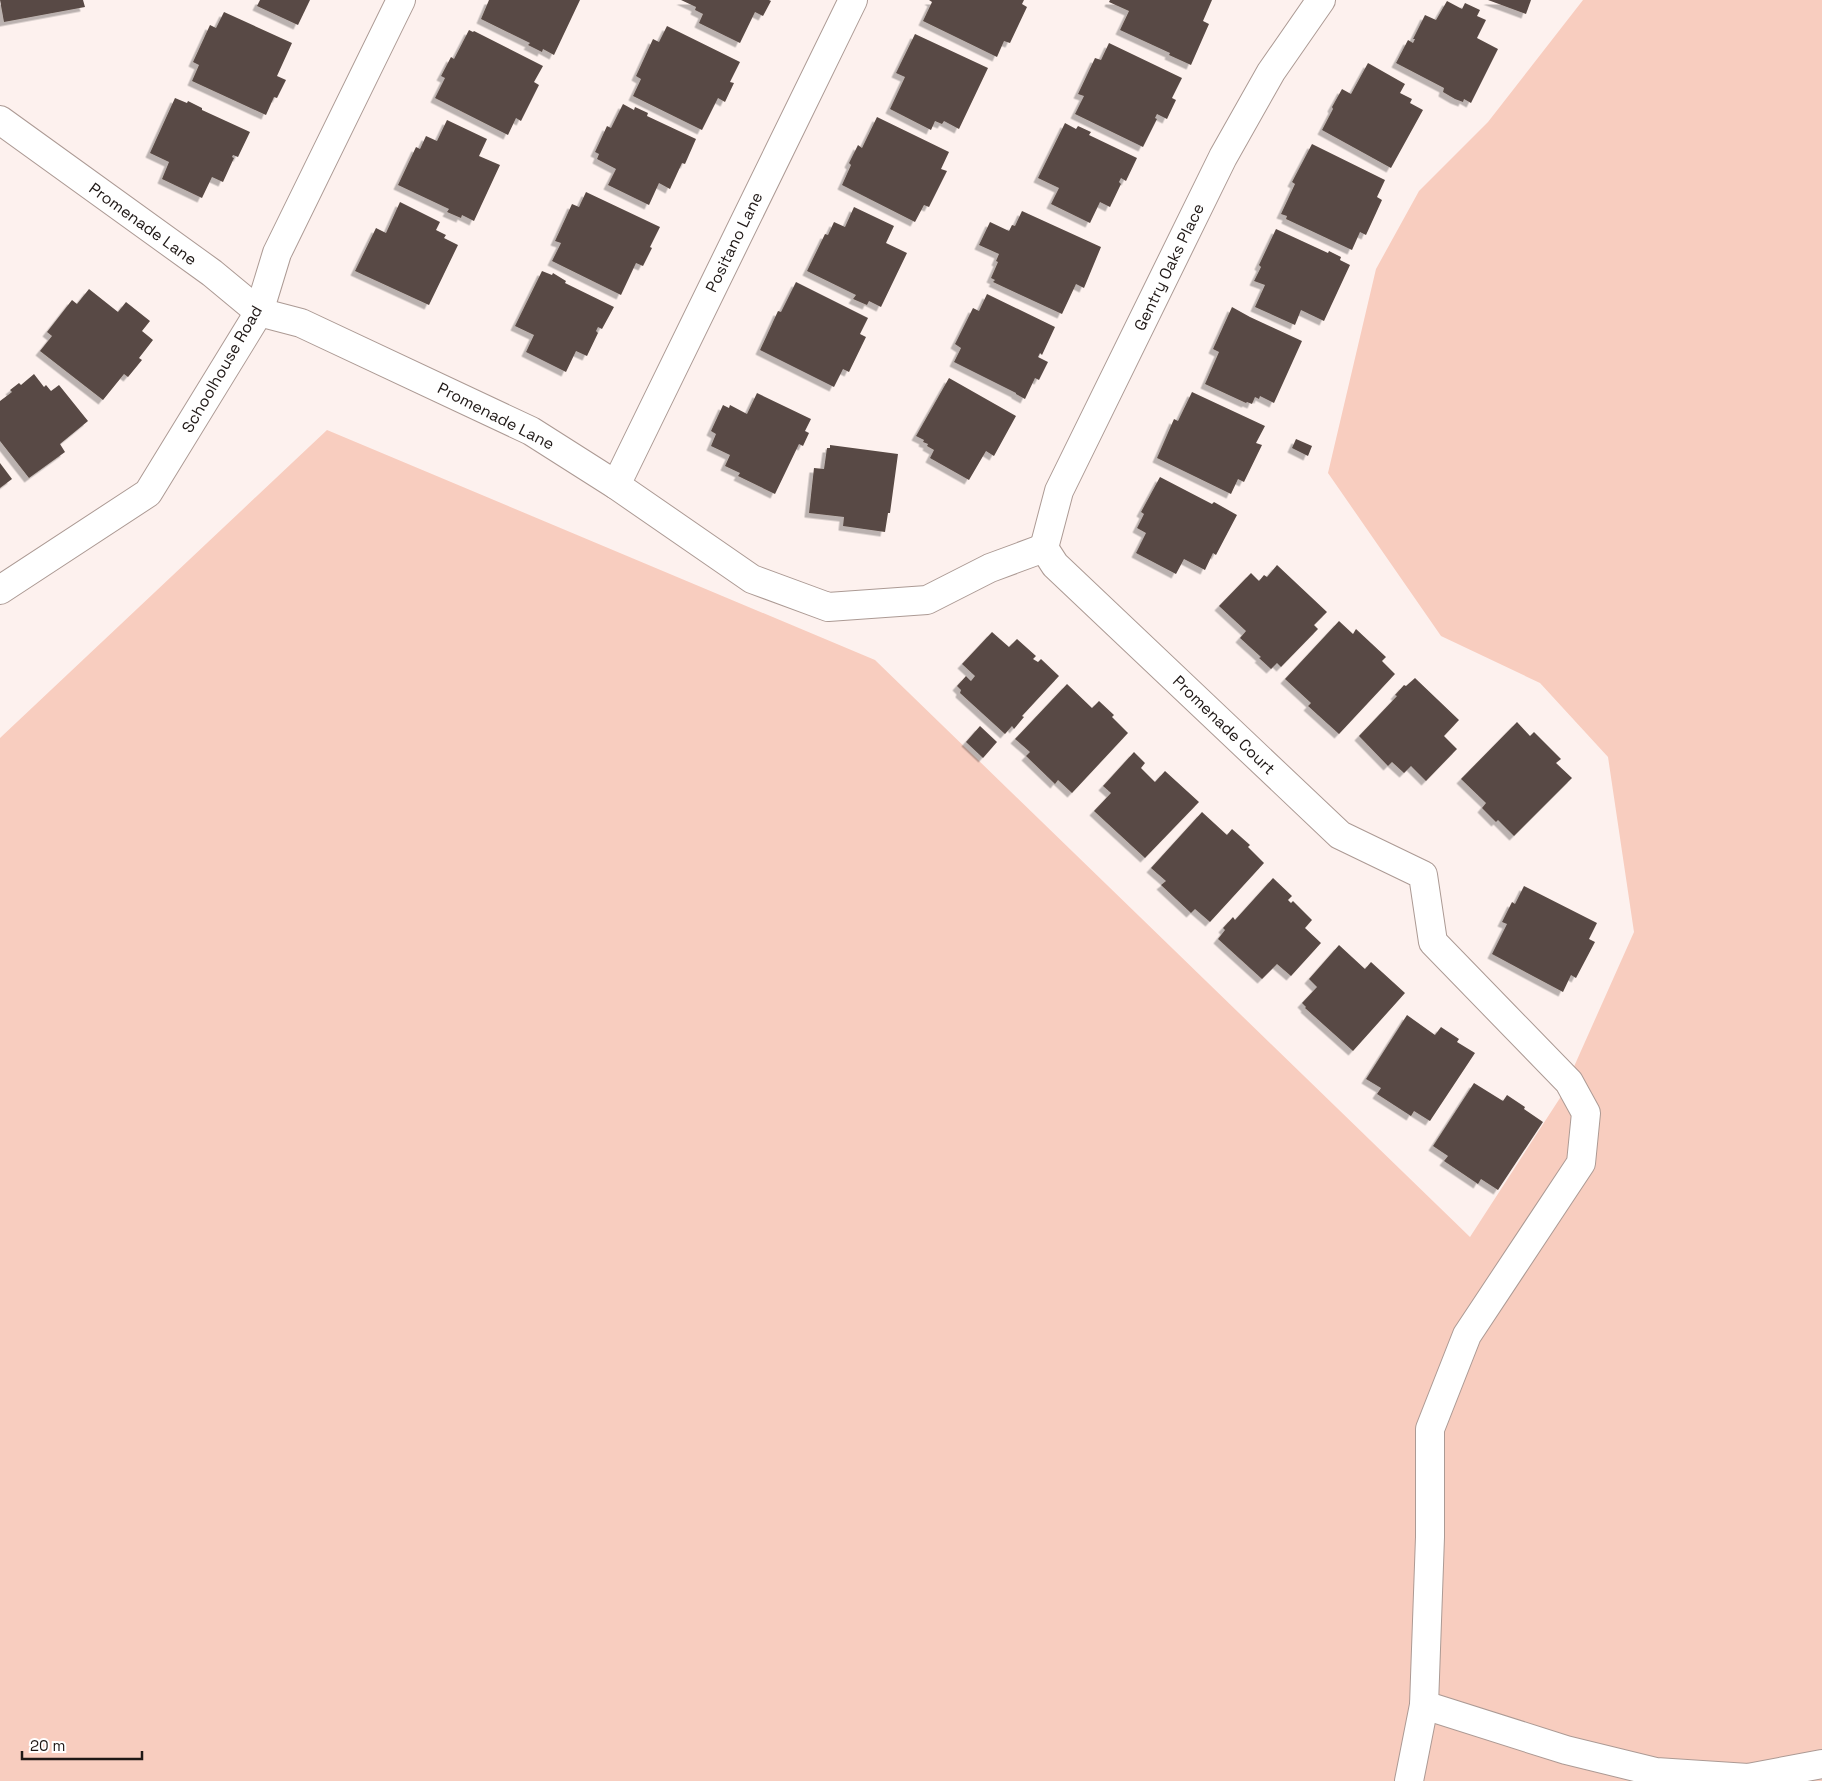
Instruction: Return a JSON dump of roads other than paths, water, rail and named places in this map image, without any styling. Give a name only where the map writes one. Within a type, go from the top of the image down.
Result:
[{"type":"street","name":"Schoolhouse Road","points":[[0,590],[148,493],[259,312],[277,253],[401,0]]},
{"type":"street","name":"Positano Lane","points":[[616,485],[853,0]]},
{"type":"street","name":"Gentry Oaks Place","points":[[1044,548],[1059,491],[1223,157],[1271,72],[1322,0]]},
{"type":"street","name":"Promenade Lane","points":[[0,120],[212,273],[259,312],[301,322],[531,431],[616,485],[752,579],[828,607],[927,600],[990,568],[1044,548]]},
{"type":"street","name":"Promenade Court","points":[[1044,548],[1055,565],[1340,836],[1423,875],[1433,942],[1569,1082],[1586,1113],[1581,1163],[1467,1335],[1430,1430],[1430,1537],[1424,1706]]},
{"type":"street","points":[[1409,1781],[1424,1706],[1566,1750],[1656,1772],[1748,1778],[1822,1764]]}]
